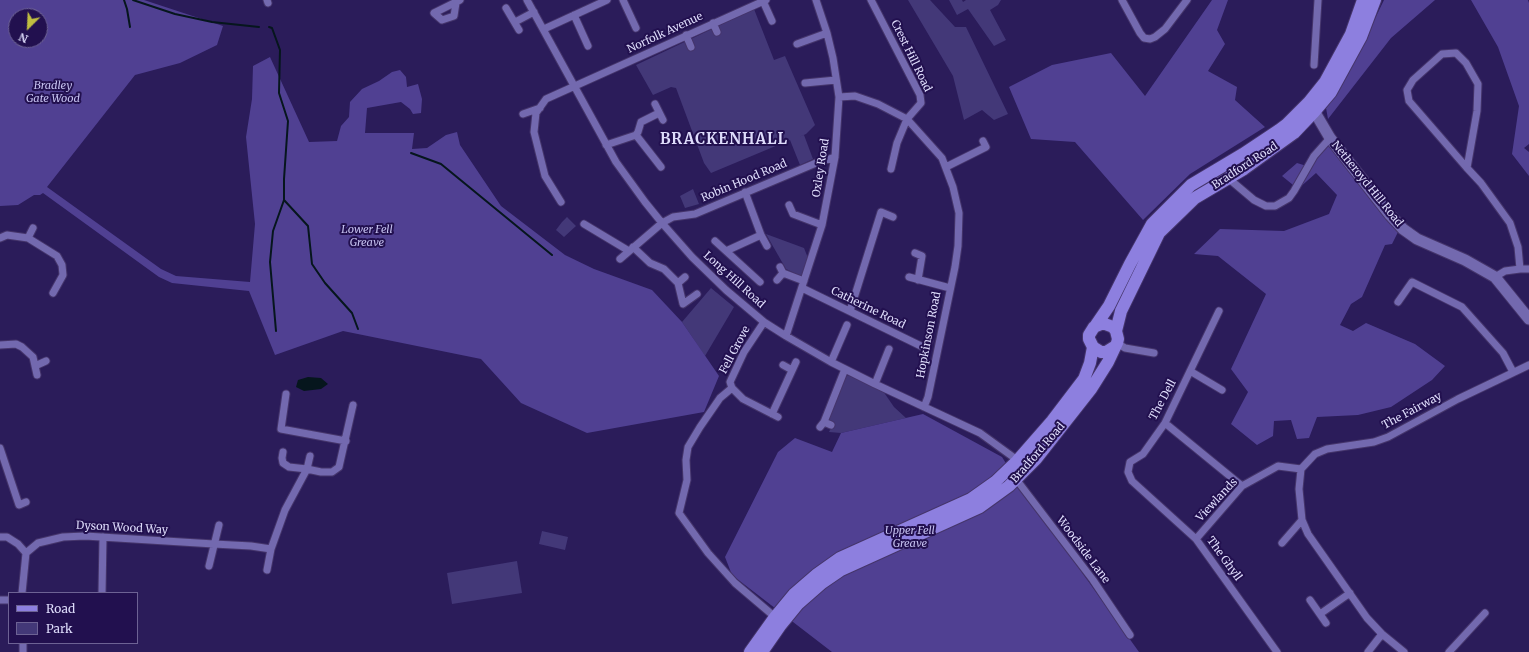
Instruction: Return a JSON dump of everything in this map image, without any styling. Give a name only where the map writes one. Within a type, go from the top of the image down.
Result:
[{"type":"main road","name":"Bradford Road","points":[[1312,107],[1351,34],[1363,0]]},
{"type":"main road","name":"Bradford Road","points":[[762,652],[798,604],[822,583],[841,570],[980,507],[1009,486],[1029,466],[1091,389],[1108,362],[1116,340],[1121,311],[1159,233],[1195,198],[1244,169],[1291,129],[1312,107],[1331,92],[1357,44],[1375,0]]},
{"type":"main road","name":"Bradford Road","points":[[750,652],[775,617],[794,594],[840,558],[971,499],[995,482],[1017,461],[1052,421],[1084,379],[1090,363],[1093,347],[1090,343],[1091,331],[1109,306],[1152,224],[1191,185],[1291,129]]},
{"type":"main road","points":[[1093,347],[1101,352],[1106,352],[1116,340],[1110,325],[1096,325]]},
{"type":"street","name":"Long Hill Road","points":[[527,0],[616,162],[662,223],[699,264],[726,290],[764,322],[786,336],[831,362],[980,433],[1017,461],[1029,466]]},
{"type":"street","points":[[544,29],[607,0]]},
{"type":"street","points":[[623,0],[636,28]]},
{"type":"street","name":"Oxley Road","points":[[786,336],[822,225],[836,157],[839,97],[833,58],[827,33],[816,0]]},
{"type":"street","name":"Crest Hill Road","points":[[871,0],[920,95],[921,103],[907,119]]},
{"type":"street","points":[[1122,0],[1140,33],[1144,38],[1150,40],[1165,29],[1187,0]]},
{"type":"street","points":[[1314,65],[1318,0]]},
{"type":"street","points":[[765,1],[768,17]]},
{"type":"street","name":"Norfolk Avenue","points":[[522,114],[540,108],[546,100],[686,35],[765,1]]},
{"type":"street","points":[[506,8],[520,30]]},
{"type":"street","points":[[515,22],[534,12]]},
{"type":"street","points":[[574,15],[588,46]]},
{"type":"street","points":[[713,23],[717,32]]},
{"type":"street","points":[[797,44],[827,33]]},
{"type":"street","points":[[686,35],[691,47]]},
{"type":"street","points":[[1467,168],[1476,111],[1478,84],[1466,63],[1456,53],[1442,54],[1413,80],[1408,90],[1409,101],[1491,196],[1513,228],[1518,247],[1520,268]]},
{"type":"street","points":[[805,83],[836,80]]},
{"type":"street","name":"Hopkinson Road","points":[[839,97],[855,96],[878,104],[907,119],[942,158],[953,187],[959,213],[958,246],[952,266],[951,284],[928,396],[924,407]]},
{"type":"street","points":[[655,104],[663,120]]},
{"type":"street","name":"Netheroyd Hill Road","points":[[1312,107],[1330,138],[1390,215],[1403,229],[1416,239],[1465,260],[1495,277]]},
{"type":"street","points":[[540,108],[536,113],[534,132],[545,176],[561,202]]},
{"type":"street","points":[[606,145],[636,135],[641,122],[659,112]]},
{"type":"street","points":[[890,163],[907,119]]},
{"type":"street","points":[[636,135],[661,167]]},
{"type":"street","points":[[1228,178],[1254,200],[1266,206],[1275,206],[1289,198],[1314,156],[1330,138]]},
{"type":"street","points":[[946,167],[986,147]]},
{"type":"street","name":"Robin Hood Road","points":[[620,259],[662,223],[673,217],[695,214],[816,163],[836,157]]},
{"type":"street","points":[[745,192],[760,235],[767,246]]},
{"type":"street","points":[[789,205],[793,214],[822,225]]},
{"type":"street","points":[[850,311],[881,212],[893,217]]},
{"type":"street","points":[[584,224],[631,249],[650,263],[664,269],[678,283],[683,304],[697,294]]},
{"type":"street","points":[[28,238],[33,228]]},
{"type":"street","points":[[0,238],[7,235],[28,238],[54,253],[59,259],[63,275],[53,293]]},
{"type":"street","points":[[726,251],[760,235]]},
{"type":"street","points":[[715,241],[760,282]]},
{"type":"street","points":[[915,253],[922,256],[918,280]]},
{"type":"street","points":[[1529,269],[1520,268],[1505,271],[1495,277],[1529,319]]},
{"type":"street","name":"Catherine Road","points":[[777,280],[781,270],[803,285],[850,311],[936,353]]},
{"type":"street","points":[[678,283],[685,277]]},
{"type":"street","points":[[909,277],[918,280],[951,284]]},
{"type":"street","points":[[1398,302],[1412,282],[1462,307],[1503,353],[1513,372]]},
{"type":"street","name":"The Dell","points":[[1141,489],[1128,476],[1130,462],[1143,454],[1165,423],[1219,311]]},
{"type":"street","name":"Fell Grove","points":[[764,322],[744,352],[731,378],[730,382],[732,388],[743,399],[775,415],[796,362]]},
{"type":"street","points":[[831,362],[847,325]]},
{"type":"street","points":[[1116,340],[1125,348],[1154,353]]},
{"type":"street","points":[[925,348],[928,341]]},
{"type":"street","points":[[0,345],[9,344],[22,346],[33,357],[37,375]]},
{"type":"street","points":[[875,384],[890,354]]},
{"type":"street","points":[[35,366],[46,361]]},
{"type":"street","points":[[783,365],[792,370]]},
{"type":"street","name":"The Fairway","points":[[1301,468],[1315,454],[1327,449],[1374,442],[1388,437],[1458,399],[1529,365]]},
{"type":"street","points":[[831,425],[822,425],[845,369]]},
{"type":"street","points":[[1190,371],[1222,390]]},
{"type":"street","name":"Fell Grove","points":[[732,388],[720,398],[688,447],[686,460],[687,480],[679,513],[708,552],[735,583],[775,617]]},
{"type":"street","points":[[286,394],[281,429],[346,441]]},
{"type":"street","points":[[283,452],[283,463],[289,467],[321,472],[332,472],[339,467],[353,405]]},
{"type":"street","points":[[1165,423],[1242,486]]},
{"type":"street","points":[[0,448],[19,505],[26,502]]},
{"type":"street","points":[[267,570],[271,549],[285,510],[307,469],[310,456]]},
{"type":"street","name":"Viewlands","points":[[1196,539],[1242,486],[1278,466],[1301,468]]},
{"type":"street","points":[[1301,468],[1299,489],[1302,520],[1308,534],[1367,618],[1382,634],[1404,652]]},
{"type":"street","name":"Woodside Lane","points":[[1016,479],[1093,580],[1130,635]]},
{"type":"street","name":"The Ghyll","points":[[1141,489],[1196,539],[1277,652]]},
{"type":"street","points":[[1282,543],[1302,520]]},
{"type":"street","points":[[209,566],[219,525]]},
{"type":"street","points":[[0,538],[7,537],[18,544],[26,553],[22,592]]},
{"type":"street","name":"Dyson Wood Way","points":[[26,553],[38,543],[63,537],[103,537],[250,546],[271,549]]},
{"type":"street","points":[[102,592],[103,537]]},
{"type":"street","points":[[1320,614],[1350,593]]},
{"type":"street","points":[[1310,600],[1326,623]]},
{"type":"street","points":[[1449,652],[1485,614]]},
{"type":"street","points":[[1368,652],[1382,634]]},
{"type":"green space","name":"Lower Fell Greave","points":[[0,0],[144,0],[223,26],[217,45],[180,63],[135,75],[47,187],[161,269],[176,276],[250,282],[255,224],[246,137],[252,99],[253,66],[270,57],[309,142],[337,141],[341,126],[349,117],[350,102],[362,89],[379,81],[392,72],[400,70],[406,77],[407,87],[418,84],[422,99],[421,113],[413,114],[410,109],[401,102],[367,108],[365,133],[414,133],[412,149],[427,148],[446,135],[457,132],[460,145],[501,206],[565,255],[594,269],[652,290],[682,322],[719,376],[704,412],[587,433],[521,403],[481,359],[343,331],[275,355],[249,291],[172,283],[159,277],[43,193],[40,195],[34,195],[18,205],[0,206]]},
{"type":"green space","points":[[908,0],[930,0],[955,27],[966,27],[1008,114],[994,120],[982,110],[964,120],[953,76]]},
{"type":"green space","points":[[949,0],[962,0],[963,2],[966,0],[1001,0],[998,5],[990,10],[1006,40],[994,46],[968,9],[957,15]]},
{"type":"green space","points":[[1212,0],[1228,0],[1217,30],[1225,44],[1208,71],[1237,87],[1235,100],[1265,127],[1190,174],[1143,220],[1075,142],[1031,139],[1009,87],[1052,65],[1111,53],[1145,96]]},
{"type":"green space","points":[[1384,0],[1435,0],[1391,38],[1328,119],[1326,108],[1347,76]]},
{"type":"green space","points":[[1471,0],[1528,0],[1529,3],[1529,144],[1524,148],[1529,152],[1529,176],[1512,154],[1519,106],[1498,47]]},
{"type":"green space","points":[[754,9],[774,60],[785,56],[815,125],[806,134],[799,137],[804,135],[813,159],[800,165],[790,140],[711,173],[704,163],[676,88],[671,87],[653,95],[636,65]]},
{"type":"green space","points":[[1327,144],[1398,232],[1392,244],[1385,245],[1362,297],[1351,304],[1340,325],[1353,331],[1366,323],[1415,344],[1445,366],[1432,380],[1391,407],[1358,415],[1317,417],[1309,438],[1297,439],[1291,420],[1274,421],[1273,436],[1257,445],[1231,424],[1248,392],[1231,369],[1266,294],[1218,256],[1194,254],[1220,229],[1284,231],[1329,214],[1337,195],[1316,173],[1298,189],[1282,176],[1297,163],[1310,167]]},
{"type":"green space","points":[[693,189],[699,204],[685,208],[680,196]]},
{"type":"green space","points":[[567,217],[576,226],[564,237],[556,230]]},
{"type":"green space","points":[[766,234],[804,248],[808,258],[802,277],[786,269]]},
{"type":"green space","points":[[711,288],[734,307],[705,356],[682,322]]},
{"type":"green space","points":[[848,375],[883,391],[894,407],[906,418],[841,433],[829,432],[833,424],[825,420],[845,378]]},
{"type":"green space","name":"Upper Fell Greave","points":[[923,414],[1002,457],[1022,489],[1139,652],[832,652],[732,575],[725,557],[778,452],[795,438],[832,452],[841,433]]},
{"type":"green space","points":[[542,531],[568,537],[565,550],[539,544]]},
{"type":"green space","points":[[517,561],[522,593],[452,604],[447,573]]},
{"type":"shaded area","points":[[308,377],[321,378],[328,384],[321,389],[304,391],[296,387],[298,380]]},
{"type":"waterway","points":[[124,0],[130,27]]},
{"type":"waterway","points":[[133,0],[175,14],[212,22],[259,27]]},
{"type":"waterway","points":[[269,27],[272,28],[280,50],[279,93],[288,121],[284,200],[308,226],[312,264],[325,283],[352,313],[358,329]]},
{"type":"waterway","points":[[411,153],[441,164],[552,255]]},
{"type":"waterway","points":[[276,331],[270,262],[273,231],[284,200]]},
{"type":"district","name":"BRACKENHALL","points":[[724,140]]},
{"type":"park label","name":"Bradley Gate Wood","points":[[53,92]]}]
